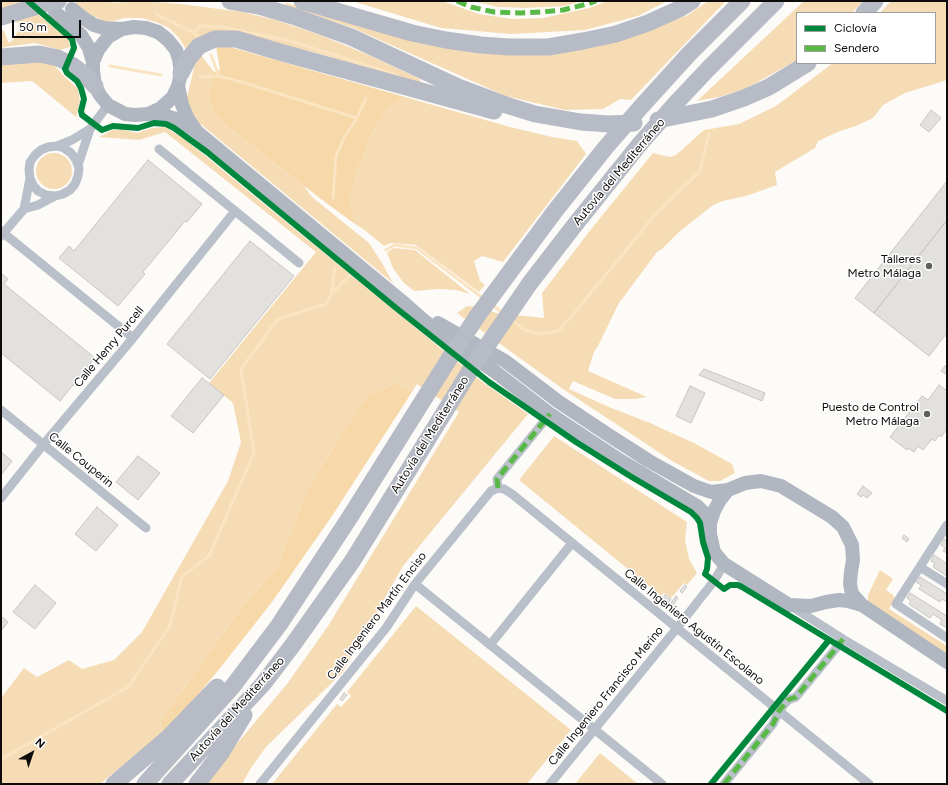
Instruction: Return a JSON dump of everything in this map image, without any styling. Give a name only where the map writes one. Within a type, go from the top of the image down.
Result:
[{"type":"highway","points":[[230,1],[259,6],[293,16],[351,37],[458,87],[506,105],[535,114],[581,122],[609,124],[643,123],[712,109],[769,87],[806,64]]},
{"type":"highway","points":[[310,2],[412,33],[446,40],[509,47],[548,47],[616,34],[648,23],[679,9],[692,1]]},
{"type":"highway","name":"Autovía del Mediterráneo","points":[[145,784],[233,686],[279,625],[350,517],[428,391],[478,315],[555,211],[606,147],[640,108],[689,54],[742,1]]},
{"type":"highway","name":"Autovía del Mediterráneo","points":[[170,784],[263,684],[292,646],[353,560],[448,404],[499,326],[592,202],[675,104],[776,1]]},
{"type":"highway","points":[[865,12],[875,1]]},
{"type":"highway","points":[[1,17],[41,5],[62,7]]},
{"type":"highway","points":[[180,79],[189,58],[199,46],[215,39],[236,38],[283,53],[504,114],[535,114]]},
{"type":"highway","points":[[1,57],[39,54],[58,58],[72,65],[84,74],[95,86]]},
{"type":"highway","points":[[114,784],[169,737],[223,681],[350,517]]},
{"type":"highway","points":[[197,784],[221,754],[263,684]]},
{"type":"main road","points":[[62,7],[94,25],[104,28],[146,28],[158,32],[168,40],[176,50],[179,59],[182,105],[188,119],[197,132]]},
{"type":"main road","points":[[62,7],[89,48],[93,62]]},
{"type":"main road","points":[[122,29],[108,37],[98,50],[93,62],[92,70],[95,86],[108,105],[125,114],[166,116],[179,120],[197,132],[443,337],[494,371],[550,414],[621,461],[697,506],[706,515],[710,523]]},
{"type":"main road","points":[[148,114],[161,108],[172,97],[180,79]]},
{"type":"main road","points":[[405,304],[504,361],[559,402],[649,461],[694,486],[711,492],[728,490],[745,483],[761,481],[781,486],[832,517],[843,527],[852,545],[853,560],[850,584],[852,594],[862,605],[947,662]]},
{"type":"main road","points":[[728,490],[720,500],[710,523],[710,534],[714,552],[724,564],[789,604],[811,606],[826,602],[848,600],[862,605]]},
{"type":"main road","points":[[826,602],[839,589],[851,572]]},
{"type":"street","points":[[78,165],[90,129],[108,105]]},
{"type":"street","points":[[55,196],[46,195],[33,185],[30,178],[30,162],[35,155],[44,148],[56,146],[72,140],[90,129]]},
{"type":"street","points":[[56,146],[64,148],[71,153],[76,160],[79,168],[75,184],[70,190],[63,194],[24,209],[2,234],[133,338]]},
{"type":"street","points":[[159,149],[299,263]]},
{"type":"street","points":[[24,209],[30,178]]},
{"type":"street","name":"Calle Henry Purcell","points":[[1,498],[235,211]]},
{"type":"street","name":"Calle Couperin","points":[[1,410],[146,528]]},
{"type":"street","points":[[501,488],[497,479],[550,414]]},
{"type":"street","name":"Calle Ingeniero Agustín Escolano","points":[[501,488],[512,494],[869,784]]},
{"type":"street","name":"Calle Ingeniero Martín Enciso","points":[[260,784],[386,628],[415,584],[486,497],[492,491],[501,488]]},
{"type":"street","points":[[947,525],[896,604],[947,638]]},
{"type":"street","points":[[490,645],[572,543]]},
{"type":"street","name":"Calle Ingeniero Francisco Merino","points":[[550,784],[677,628],[714,581],[724,564]]},
{"type":"street","points":[[920,566],[947,584]]},
{"type":"street","points":[[415,584],[662,784]]},
{"type":"street","points":[[789,604],[843,639],[947,701]]},
{"type":"street","points":[[724,784],[773,724],[779,711],[788,700],[796,697],[843,639]]},
{"type":"shaded area","points":[[1,1],[22,1],[69,40],[70,47],[60,50],[35,43],[1,48],[1,28],[4,31],[9,43],[14,39],[18,31],[18,23],[1,7]]},
{"type":"shaded area","points":[[74,1],[110,1],[112,3],[140,1],[181,4],[242,12],[276,20],[320,35],[371,56],[420,79],[421,84],[317,53],[251,39],[187,51],[179,38],[169,28],[156,22],[141,18],[124,18],[114,21],[104,21],[87,13]]},
{"type":"shaded area","points":[[352,1],[442,1],[479,14],[512,19],[543,18],[589,8],[608,1],[667,1],[638,16],[585,30],[511,34],[441,28]]},
{"type":"shaded area","points":[[473,1],[584,1],[564,6],[526,8],[498,7]]},
{"type":"shaded area","points":[[708,1],[726,1],[631,100],[620,99],[603,109],[565,110],[506,96],[353,28],[285,5],[286,3],[374,30],[457,49],[623,38],[688,15]]},
{"type":"shaded area","points":[[804,1],[863,1],[853,12],[796,12],[796,61],[747,88],[719,97],[697,101]]},
{"type":"shaded area","points":[[891,1],[947,1],[947,80],[905,93],[883,105],[873,118],[818,141],[815,148],[775,172],[777,185],[746,196],[723,201],[713,205],[657,252],[619,303],[594,352],[588,371],[647,397],[635,399],[615,399],[573,381],[569,389],[696,444],[732,464],[735,473],[720,481],[709,481],[672,461],[563,389],[457,313],[467,306],[481,307],[496,313],[544,318],[542,293],[592,228],[653,153],[670,157],[676,155],[704,130],[739,124],[776,106],[832,64],[936,64],[936,12],[881,12]]},
{"type":"shaded area","points":[[216,46],[230,47],[405,97],[387,109],[372,133],[358,169],[349,199],[355,224],[225,125],[213,111],[208,96],[214,72],[220,70]]},
{"type":"shaded area","points":[[201,55],[214,72],[208,96],[213,111],[225,125],[304,186],[312,197],[369,243],[393,283],[197,121],[186,101],[195,64]]},
{"type":"shaded area","points":[[37,61],[53,64],[78,89],[80,102],[76,117],[32,81],[1,83],[1,64]]},
{"type":"shaded area","points":[[405,97],[510,127],[577,141],[586,154],[503,262],[482,256],[474,261],[480,281],[485,285],[479,292],[416,245],[391,243],[384,246],[355,224],[349,199],[358,169],[372,133],[387,109]]},
{"type":"shaded area","points":[[165,127],[187,141],[481,381],[528,414],[403,566],[343,672],[266,747],[242,784],[206,784],[235,746],[287,684],[328,626],[459,412],[417,384],[412,392],[395,383],[368,395],[337,441],[307,490],[278,566],[238,612],[160,722],[163,732],[100,784],[1,784],[1,698],[24,668],[37,677],[69,660],[82,669],[114,660],[142,632],[228,481],[241,442],[233,403],[209,383],[316,252],[165,132],[139,140],[99,137],[113,130],[124,130],[137,133],[152,128]]},
{"type":"shaded area","points":[[54,153],[67,158],[72,171],[67,184],[54,189],[41,184],[36,171],[41,158]]},
{"type":"shaded area","points":[[393,248],[415,250],[470,294],[456,290],[439,289],[414,291],[403,282],[393,268],[387,253]]},
{"type":"shaded area","points":[[395,383],[412,392],[332,516],[272,602],[176,721],[163,732],[160,722],[238,612],[278,566],[307,490],[337,441],[368,395]]},
{"type":"shaded area","points":[[554,436],[687,522],[685,540],[689,559],[697,573],[687,585],[684,583],[671,598],[664,593],[661,596],[519,480]]},
{"type":"shaded area","points":[[880,570],[893,579],[886,590],[893,595],[895,599],[889,609],[947,646],[947,655],[868,603],[868,595]]},
{"type":"shaded area","points":[[416,606],[571,730],[527,784],[272,784],[337,704],[341,707],[351,696],[347,692]]},
{"type":"shaded area","points":[[600,753],[638,784],[575,784]]},
{"type":"building","points":[[931,110],[941,118],[929,132],[920,125]]},
{"type":"building","points":[[148,160],[202,204],[187,222],[185,221],[143,272],[145,274],[118,306],[59,258],[69,246],[74,251]]},
{"type":"building","points":[[947,181],[947,220],[874,313],[855,298]]},
{"type":"building","name":"Talleres Metro Málaga","points":[[947,220],[947,333],[929,356],[874,313]]},
{"type":"building","points":[[250,241],[294,276],[210,379],[167,344]]},
{"type":"building","points":[[1,273],[8,279],[4,284],[95,358],[60,401],[1,353]]},
{"type":"building","points":[[945,366],[947,367],[947,375],[941,371]]},
{"type":"building","points":[[704,369],[765,393],[762,401],[699,375]]},
{"type":"building","points":[[202,378],[224,395],[193,433],[171,416]]},
{"type":"building","name":"Puesto de Control Metro Málaga","points":[[939,385],[947,391],[947,429],[941,437],[939,435],[935,441],[932,439],[923,450],[918,446],[914,452],[908,448],[907,450],[890,437],[922,396],[928,400]]},
{"type":"building","points":[[690,386],[705,393],[691,423],[676,416]]},
{"type":"building","points":[[1,452],[12,461],[1,475]]},
{"type":"building","points":[[138,456],[160,473],[138,500],[116,482]]},
{"type":"building","points":[[863,486],[872,493],[867,498],[863,495],[861,497],[857,494]]},
{"type":"building","points":[[97,507],[118,525],[96,551],[75,534]]},
{"type":"building","points":[[904,535],[909,539],[907,542],[902,538]]},
{"type":"building","points":[[944,539],[947,541],[947,553],[943,551],[945,548],[941,545]]},
{"type":"building","points":[[934,555],[947,564],[947,576],[933,567],[935,563],[931,561]]},
{"type":"building","points":[[920,577],[947,594],[947,602],[942,599],[940,602],[919,589],[921,585],[916,582]]},
{"type":"building","points":[[35,585],[56,603],[35,629],[13,612]]},
{"type":"building","points":[[685,585],[687,587],[682,593],[680,591]]},
{"type":"building","points":[[910,593],[947,616],[947,628],[940,624],[942,620],[933,614],[930,618],[909,604],[911,601],[907,598]]},
{"type":"building","points":[[665,595],[671,599],[669,602],[663,598]]},
{"type":"building","points":[[676,596],[678,598],[673,605],[671,603]]},
{"type":"building","points":[[1,616],[8,622],[1,631]]},
{"type":"building","points":[[344,693],[347,695],[342,701],[340,699]]},
{"type":"waterway","points":[[156,14],[194,33],[200,39]]},
{"type":"waterway","points":[[194,33],[200,26],[222,27],[291,41],[396,75]]},
{"type":"waterway","points":[[211,55],[219,76]]},
{"type":"waterway","points":[[110,66],[161,75]]},
{"type":"waterway","points":[[200,77],[219,76],[357,118]]},
{"type":"waterway","points":[[333,198],[336,156],[366,98]]},
{"type":"waterway","points":[[512,320],[525,330],[539,334],[558,331],[654,216],[700,171],[709,134]]},
{"type":"waterway","points":[[386,250],[394,245],[417,248],[484,299]]},
{"type":"waterway","points":[[1,759],[128,687],[170,626],[182,576],[209,556],[254,453],[241,369],[278,319],[326,304],[331,295],[335,267]]},
{"type":"waterway","points":[[331,294],[351,274]]},
{"type":"waterway","points":[[491,304],[503,313]]},
{"type":"marked path","points":[[457,1],[471,7],[494,12],[520,13],[563,10],[596,1]]},
{"type":"marked path","points":[[498,488],[497,479],[550,414]]},
{"type":"marked path","points":[[724,784],[773,724],[782,707],[788,700],[796,697],[843,639]]},
{"type":"cycle path","points":[[28,1],[72,39],[74,48],[65,69],[67,73],[77,81],[81,88],[84,99],[81,111],[82,115],[102,130],[113,126],[138,128],[154,123],[166,124],[174,128],[207,152],[396,308],[489,382],[576,442],[691,512],[700,523],[703,542],[708,558],[705,574],[724,589],[730,585],[738,585],[742,587],[947,711]]},
{"type":"cycle path","points":[[711,784],[829,640]]},
{"type":"place","name":"Talleres Metro Málaga","points":[[929,266]]},
{"type":"place","name":"Puesto de Control Metro Málaga","points":[[927,414]]}]
